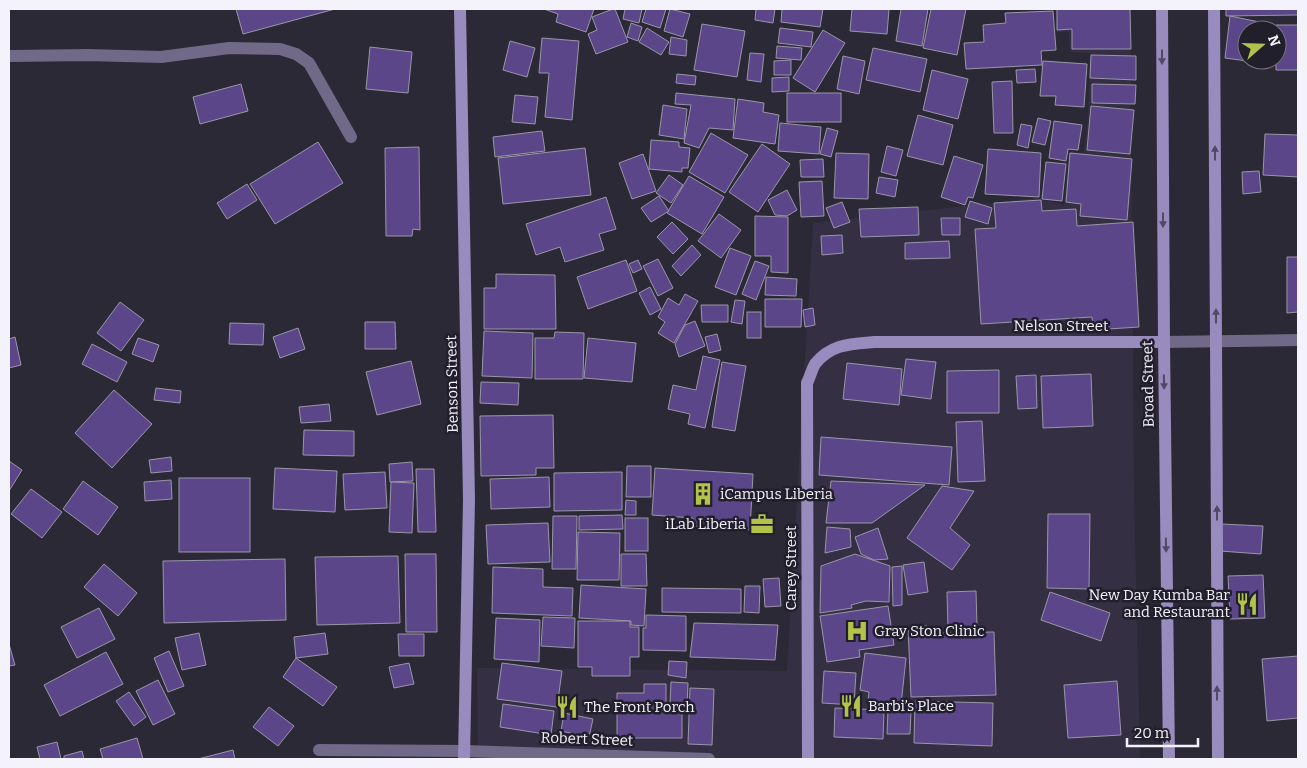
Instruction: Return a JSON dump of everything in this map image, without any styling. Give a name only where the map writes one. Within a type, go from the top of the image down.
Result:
[{"type":"street","name":"Benson Street","points":[[460,9],[470,499],[464,755]]},
{"type":"street","name":"Broad Street","points":[[1162,9],[1169,759]]},
{"type":"street","points":[[1214,9],[1218,759]]},
{"type":"street","points":[[9,56],[88,55],[161,57],[229,48],[280,49],[296,54],[309,64],[351,137]]},
{"type":"street","name":"Nelson Street","points":[[826,352],[848,344],[874,342],[1298,340]]},
{"type":"street","name":"Carey Street","points":[[808,759],[807,383],[814,365],[826,352]]},
{"type":"street","name":"Robert Street","points":[[319,750],[464,755],[709,759]]},
{"type":"shaded area","points":[[1056,9],[1130,9],[1134,491],[1140,759],[478,759],[477,668],[787,671],[813,223],[1036,198],[1064,205],[1069,152],[1084,153],[1088,118],[1090,53],[1070,52],[1069,32],[1056,32]]},
{"type":"building","points":[[236,9],[335,9],[243,34]]},
{"type":"building","points":[[544,9],[594,9],[586,32],[556,22],[558,14]]},
{"type":"building","points":[[615,9],[628,42],[596,54],[588,34],[597,30],[592,17]]},
{"type":"building","points":[[625,9],[642,9],[639,23],[623,19]]},
{"type":"building","points":[[646,9],[666,9],[660,28],[642,22]]},
{"type":"building","points":[[670,9],[690,14],[683,37],[664,31]]},
{"type":"building","points":[[756,9],[775,9],[773,23],[755,20]]},
{"type":"building","points":[[782,9],[823,9],[820,27],[781,22]]},
{"type":"building","points":[[852,9],[889,9],[887,34],[850,31]]},
{"type":"building","points":[[901,9],[928,9],[922,46],[896,41]]},
{"type":"building","points":[[931,9],[966,9],[957,55],[923,48]]},
{"type":"building","points":[[1057,9],[1130,9],[1131,49],[1072,49],[1072,29],[1057,30]]},
{"type":"building","points":[[1226,9],[1298,9],[1298,15],[1226,16]]},
{"type":"building","points":[[1053,11],[1056,50],[1041,51],[1042,65],[966,69],[964,43],[984,42],[983,25],[1006,23],[1005,13]]},
{"type":"building","points":[[1230,16],[1250,20],[1237,20],[1237,60],[1225,58]]},
{"type":"building","points":[[631,23],[642,27],[638,41],[627,37]]},
{"type":"building","points":[[702,24],[745,31],[737,77],[694,70]]},
{"type":"building","points":[[1287,25],[1298,25],[1298,70],[1287,70]]},
{"type":"building","points":[[647,28],[669,42],[661,55],[639,42]]},
{"type":"building","points":[[780,28],[813,32],[811,47],[778,43]]},
{"type":"building","points":[[823,30],[845,43],[815,92],[793,78]]},
{"type":"building","points":[[671,37],[687,40],[686,56],[669,54]]},
{"type":"building","points":[[542,38],[579,41],[572,120],[545,117],[549,73],[539,73]]},
{"type":"building","points":[[510,41],[535,48],[527,77],[503,70]]},
{"type":"building","points":[[777,46],[802,48],[801,60],[776,58]]},
{"type":"building","points":[[370,47],[412,52],[408,93],[366,89]]},
{"type":"building","points":[[873,48],[927,59],[920,92],[866,80]]},
{"type":"building","points":[[750,53],[764,54],[761,82],[747,80]]},
{"type":"building","points":[[1091,55],[1136,56],[1136,80],[1090,78]]},
{"type":"building","points":[[843,56],[865,61],[859,94],[837,89]]},
{"type":"building","points":[[791,60],[791,75],[774,75],[774,61]]},
{"type":"building","points":[[1043,61],[1087,64],[1084,107],[1055,105],[1056,96],[1040,96]]},
{"type":"building","points":[[1035,69],[1036,82],[1017,83],[1016,70]]},
{"type":"building","points":[[932,70],[968,79],[958,119],[923,110]]},
{"type":"building","points":[[677,74],[696,76],[695,85],[676,83]]},
{"type":"building","points":[[789,77],[789,91],[772,92],[772,78]]},
{"type":"building","points":[[1012,81],[1013,133],[994,133],[992,82]]},
{"type":"building","points":[[241,84],[248,111],[200,124],[193,97]]},
{"type":"building","points":[[1092,84],[1136,85],[1135,104],[1092,103]]},
{"type":"building","points":[[676,93],[735,99],[733,130],[709,128],[699,148],[684,143],[691,105],[675,104]]},
{"type":"building","points":[[787,93],[841,93],[841,122],[787,122]]},
{"type":"building","points":[[515,95],[538,97],[535,124],[512,122]]},
{"type":"building","points":[[738,99],[764,103],[763,112],[779,115],[775,144],[733,138]]},
{"type":"building","points":[[663,105],[687,109],[684,139],[659,135]]},
{"type":"building","points":[[1091,106],[1134,110],[1130,154],[1087,150]]},
{"type":"building","points":[[918,115],[953,125],[943,165],[907,156]]},
{"type":"building","points":[[1038,118],[1051,121],[1045,145],[1032,142]]},
{"type":"building","points":[[1054,121],[1082,125],[1078,150],[1068,149],[1066,161],[1049,158]]},
{"type":"building","points":[[780,123],[821,127],[819,154],[778,151]]},
{"type":"building","points":[[1021,124],[1032,126],[1028,148],[1017,145]]},
{"type":"building","points":[[827,128],[838,131],[831,157],[820,154]]},
{"type":"building","points":[[542,131],[545,151],[495,157],[493,137]]},
{"type":"building","points":[[711,133],[748,155],[725,193],[689,172]]},
{"type":"building","points":[[1265,134],[1298,135],[1298,177],[1263,175]]},
{"type":"building","points":[[651,140],[679,142],[679,147],[690,148],[688,168],[682,168],[682,172],[649,169]]},
{"type":"building","points":[[318,142],[343,183],[275,224],[250,184]]},
{"type":"building","points":[[762,144],[790,164],[758,212],[729,192]]},
{"type":"building","points":[[887,146],[903,150],[896,176],[881,172]]},
{"type":"building","points":[[419,147],[420,230],[413,229],[412,236],[386,236],[385,148]]},
{"type":"building","points":[[585,148],[591,195],[503,204],[498,158]]},
{"type":"building","points":[[988,149],[1041,153],[1039,197],[985,194]]},
{"type":"building","points":[[836,153],[869,154],[868,199],[834,198]]},
{"type":"building","points":[[1070,153],[1132,159],[1127,220],[1080,216],[1081,204],[1066,202]]},
{"type":"building","points":[[643,154],[656,191],[632,199],[619,163]]},
{"type":"building","points":[[954,156],[983,165],[973,198],[968,197],[965,205],[941,197]]},
{"type":"building","points":[[823,159],[824,177],[801,177],[800,160]]},
{"type":"building","points":[[1046,162],[1066,164],[1062,201],[1042,199]]},
{"type":"building","points":[[1259,171],[1261,192],[1243,194],[1242,172]]},
{"type":"building","points":[[669,175],[683,185],[671,203],[656,193]]},
{"type":"building","points":[[689,176],[724,197],[702,234],[667,213]]},
{"type":"building","points":[[879,177],[898,180],[895,197],[876,193]]},
{"type":"building","points":[[822,181],[824,216],[801,217],[799,182]]},
{"type":"building","points":[[247,184],[257,200],[227,219],[217,203]]},
{"type":"building","points":[[787,190],[797,210],[787,216],[775,215],[768,200]]},
{"type":"building","points":[[659,196],[669,211],[651,222],[641,208]]},
{"type":"building","points":[[606,197],[616,229],[599,234],[604,250],[565,262],[560,247],[536,255],[526,224]]},
{"type":"building","points":[[1041,200],[1042,211],[1076,209],[1077,226],[1133,222],[1139,327],[1093,330],[1092,317],[981,324],[975,229],[996,228],[994,203]]},
{"type":"building","points":[[970,201],[992,208],[988,224],[965,217]]},
{"type":"building","points":[[842,202],[850,222],[834,228],[826,208]]},
{"type":"building","points":[[918,207],[919,235],[861,237],[859,209]]},
{"type":"building","points":[[719,214],[741,230],[721,258],[698,241]]},
{"type":"building","points":[[755,216],[788,217],[788,273],[771,272],[771,256],[755,256]]},
{"type":"building","points":[[941,218],[960,218],[960,235],[942,235]]},
{"type":"building","points":[[672,222],[688,239],[673,254],[657,237]]},
{"type":"building","points":[[842,235],[843,253],[822,255],[821,236]]},
{"type":"building","points":[[949,241],[950,258],[905,259],[905,243]]},
{"type":"building","points":[[692,245],[701,255],[681,276],[672,266]]},
{"type":"building","points":[[730,248],[751,256],[736,295],[715,287]]},
{"type":"building","points":[[1287,257],[1298,257],[1298,312],[1287,313]]},
{"type":"building","points":[[658,259],[673,288],[658,296],[643,266]]},
{"type":"building","points":[[626,260],[637,291],[588,309],[577,277]]},
{"type":"building","points":[[638,260],[642,269],[633,273],[629,264]]},
{"type":"building","points":[[755,261],[769,266],[756,300],[742,294]]},
{"type":"building","points":[[496,274],[555,275],[556,329],[484,329],[484,288],[496,288]]},
{"type":"building","points":[[766,277],[797,279],[796,296],[765,295]]},
{"type":"building","points":[[650,287],[661,309],[650,315],[639,293]]},
{"type":"building","points":[[685,294],[698,301],[674,343],[658,333],[665,322],[658,317],[668,298],[679,305]]},
{"type":"building","points":[[765,299],[802,299],[801,327],[765,327]]},
{"type":"building","points":[[735,300],[745,301],[742,324],[731,322]]},
{"type":"building","points":[[120,302],[144,320],[121,351],[97,333]]},
{"type":"building","points":[[701,305],[728,305],[728,322],[702,322]]},
{"type":"building","points":[[813,308],[815,325],[805,327],[803,310]]},
{"type":"building","points":[[747,312],[761,312],[761,338],[747,338]]},
{"type":"building","points":[[695,321],[705,346],[679,357],[675,344],[685,325]]},
{"type":"building","points":[[365,322],[395,322],[396,349],[365,349]]},
{"type":"building","points":[[230,323],[264,324],[263,345],[229,344]]},
{"type":"building","points":[[298,328],[305,349],[280,358],[273,337]]},
{"type":"building","points":[[484,331],[533,333],[532,378],[482,376]]},
{"type":"building","points":[[555,332],[584,333],[583,379],[535,379],[535,338],[554,338]]},
{"type":"building","points":[[717,334],[721,350],[709,353],[705,337]]},
{"type":"building","points":[[15,337],[21,365],[9,368],[9,339]]},
{"type":"building","points":[[138,338],[159,345],[153,362],[132,354]]},
{"type":"building","points":[[588,338],[636,343],[632,382],[584,378]]},
{"type":"building","points":[[92,344],[127,362],[117,382],[82,364]]},
{"type":"building","points":[[703,356],[720,360],[705,428],[688,424],[690,414],[668,409],[673,385],[696,390]]},
{"type":"building","points":[[906,359],[936,362],[931,399],[901,395]]},
{"type":"building","points":[[411,361],[421,404],[377,415],[366,372]]},
{"type":"building","points":[[722,362],[746,366],[735,431],[712,427]]},
{"type":"building","points":[[847,363],[902,369],[899,405],[843,399]]},
{"type":"building","points":[[999,370],[999,413],[947,413],[947,371]]},
{"type":"building","points":[[1091,374],[1093,426],[1043,428],[1041,376]]},
{"type":"building","points":[[1036,375],[1037,408],[1018,409],[1016,376]]},
{"type":"building","points":[[481,382],[519,383],[518,405],[480,403]]},
{"type":"building","points":[[156,388],[181,391],[180,403],[154,400]]},
{"type":"building","points":[[114,390],[152,424],[112,468],[75,433]]},
{"type":"building","points":[[329,404],[331,421],[301,423],[299,407]]},
{"type":"building","points":[[553,415],[554,468],[536,468],[536,475],[481,476],[480,416]]},
{"type":"building","points":[[982,421],[985,481],[958,482],[956,422]]},
{"type":"building","points":[[304,430],[354,431],[354,456],[303,455]]},
{"type":"building","points":[[821,437],[952,447],[949,485],[819,475]]},
{"type":"building","points":[[171,457],[172,471],[151,473],[149,460]]},
{"type":"building","points":[[9,461],[22,470],[9,491]]},
{"type":"building","points":[[412,462],[413,481],[390,482],[389,464]]},
{"type":"building","points":[[627,466],[651,466],[651,497],[626,497]]},
{"type":"building","points":[[275,468],[337,471],[335,512],[273,509]]},
{"type":"building","name":"iCampus Liberia","points":[[655,468],[753,474],[750,530],[692,526],[693,518],[652,515]]},
{"type":"building","points":[[416,469],[434,469],[436,532],[418,532]]},
{"type":"building","points":[[385,472],[387,508],[345,510],[343,474]]},
{"type":"building","points":[[622,472],[622,510],[554,511],[554,473]]},
{"type":"building","points":[[549,477],[550,507],[491,509],[490,479]]},
{"type":"building","points":[[179,478],[250,478],[250,552],[179,552]]},
{"type":"building","points":[[171,480],[172,499],[145,501],[144,482]]},
{"type":"building","points":[[83,481],[118,507],[98,535],[63,509]]},
{"type":"building","points":[[831,481],[925,485],[872,523],[826,523]]},
{"type":"building","points":[[391,482],[414,483],[412,533],[389,532]]},
{"type":"building","points":[[942,486],[974,491],[950,528],[970,545],[952,570],[907,538]]},
{"type":"building","points":[[31,489],[62,512],[42,538],[11,514]]},
{"type":"building","points":[[626,500],[636,501],[636,515],[625,515]]},
{"type":"building","points":[[1048,514],[1090,514],[1089,589],[1047,588]]},
{"type":"building","points":[[622,515],[623,529],[579,530],[579,516]]},
{"type":"building","points":[[553,516],[577,516],[576,569],[552,569]]},
{"type":"building","points":[[625,518],[648,518],[648,551],[625,551]]},
{"type":"building","points":[[548,523],[550,562],[488,564],[486,525]]},
{"type":"building","points":[[1221,524],[1263,526],[1261,554],[1220,551]]},
{"type":"building","points":[[827,527],[850,529],[851,547],[825,553]]},
{"type":"building","points":[[878,528],[888,559],[874,560],[861,554],[855,537]]},
{"type":"building","points":[[578,532],[620,533],[619,580],[577,580]]},
{"type":"building","points":[[405,554],[436,554],[437,632],[406,632]]},
{"type":"building","points":[[621,554],[646,554],[647,586],[621,586]]},
{"type":"building","points":[[855,554],[890,566],[889,602],[866,601],[851,605],[852,608],[820,613],[821,566]]},
{"type":"building","points":[[398,556],[400,623],[317,625],[315,557]]},
{"type":"building","points":[[285,559],[286,620],[164,623],[163,561]]},
{"type":"building","points":[[924,562],[928,592],[908,595],[903,565]]},
{"type":"building","points":[[104,564],[137,593],[118,616],[84,587]]},
{"type":"building","points":[[902,566],[902,605],[893,606],[892,567]]},
{"type":"building","points":[[493,567],[543,569],[543,587],[573,588],[572,616],[492,613]]},
{"type":"building","points":[[1263,575],[1265,618],[1230,619],[1228,576]]},
{"type":"building","points":[[779,578],[781,606],[765,607],[763,579]]},
{"type":"building","points":[[581,585],[646,589],[644,626],[631,625],[631,621],[579,618]]},
{"type":"building","points":[[745,586],[760,586],[759,613],[744,612]]},
{"type":"building","points":[[662,588],[741,589],[741,613],[662,612]]},
{"type":"building","points":[[976,591],[977,627],[948,628],[947,592]]},
{"type":"building","points":[[1050,592],[1110,613],[1101,641],[1041,620]]},
{"type":"building","name":"Gray Ston Clinic","points":[[888,606],[894,645],[859,650],[860,657],[827,662],[820,616]]},
{"type":"building","points":[[99,608],[115,639],[77,658],[61,627]]},
{"type":"building","points":[[646,615],[686,616],[686,651],[643,650],[643,628],[646,628]]},
{"type":"building","points":[[543,617],[575,618],[574,648],[541,646]]},
{"type":"building","points":[[496,618],[540,620],[539,662],[494,659]]},
{"type":"building","points":[[578,621],[630,621],[630,627],[639,627],[639,657],[630,657],[630,676],[592,676],[592,667],[578,667]]},
{"type":"building","points":[[694,623],[778,625],[775,660],[690,657]]},
{"type":"building","points":[[927,626],[927,633],[994,632],[996,695],[911,697],[908,627]]},
{"type":"building","points":[[199,633],[206,665],[182,670],[175,638]]},
{"type":"building","points":[[325,633],[328,654],[296,658],[294,637]]},
{"type":"building","points":[[398,634],[424,634],[424,656],[399,656]]},
{"type":"building","points":[[9,644],[15,665],[9,666]]},
{"type":"building","points":[[169,651],[184,686],[168,692],[154,658]]},
{"type":"building","points":[[106,652],[123,684],[60,716],[44,685]]},
{"type":"building","points":[[865,653],[906,658],[901,705],[868,701],[869,692],[860,690]]},
{"type":"building","points":[[1298,656],[1298,718],[1267,721],[1262,659]]},
{"type":"building","points":[[296,658],[337,687],[323,706],[283,677]]},
{"type":"building","points":[[669,661],[687,662],[686,678],[668,675]]},
{"type":"building","points":[[409,663],[414,684],[394,688],[389,667]]},
{"type":"building","points":[[502,663],[562,671],[557,707],[497,699]]},
{"type":"building","points":[[824,671],[856,673],[854,705],[822,703]]},
{"type":"building","points":[[158,680],[175,714],[153,725],[136,691]]},
{"type":"building","points":[[1117,681],[1121,735],[1068,738],[1064,685]]},
{"type":"building","points":[[671,682],[688,683],[687,705],[670,704]]},
{"type":"building","points":[[644,684],[666,684],[666,707],[682,707],[682,738],[617,738],[617,693],[644,693]]},
{"type":"building","points":[[690,688],[714,689],[712,745],[688,744]]},
{"type":"building","points":[[129,692],[146,717],[134,726],[116,701]]},
{"type":"building","points":[[915,701],[993,703],[992,746],[914,743]]},
{"type":"building","points":[[503,704],[554,711],[551,735],[500,727]]},
{"type":"building","points":[[269,707],[294,726],[278,746],[253,727]]},
{"type":"building","points":[[835,708],[884,710],[883,739],[834,737]]},
{"type":"building","points":[[888,710],[911,710],[910,734],[887,734]]},
{"type":"building","points":[[564,713],[593,719],[589,737],[561,731]]},
{"type":"building","points":[[137,738],[143,759],[103,759],[100,749]]},
{"type":"building","points":[[57,742],[61,759],[40,759],[37,747]]},
{"type":"building","points":[[233,750],[235,759],[198,759]]},
{"type":"building","points":[[82,751],[84,759],[64,759],[64,756]]},
{"type":"place","name":"iCampus Liberia","points":[[703,494]]},
{"type":"place","name":"iLab Liberia","points":[[762,524]]},
{"type":"place","name":"New Day Kumba Bar and Restaurant","points":[[1247,604]]},
{"type":"place","name":"Gray Ston Clinic","points":[[857,631]]},
{"type":"place","name":"Barbi’s Place","points":[[851,706]]},
{"type":"place","name":"The Front Porch","points":[[567,707]]}]
